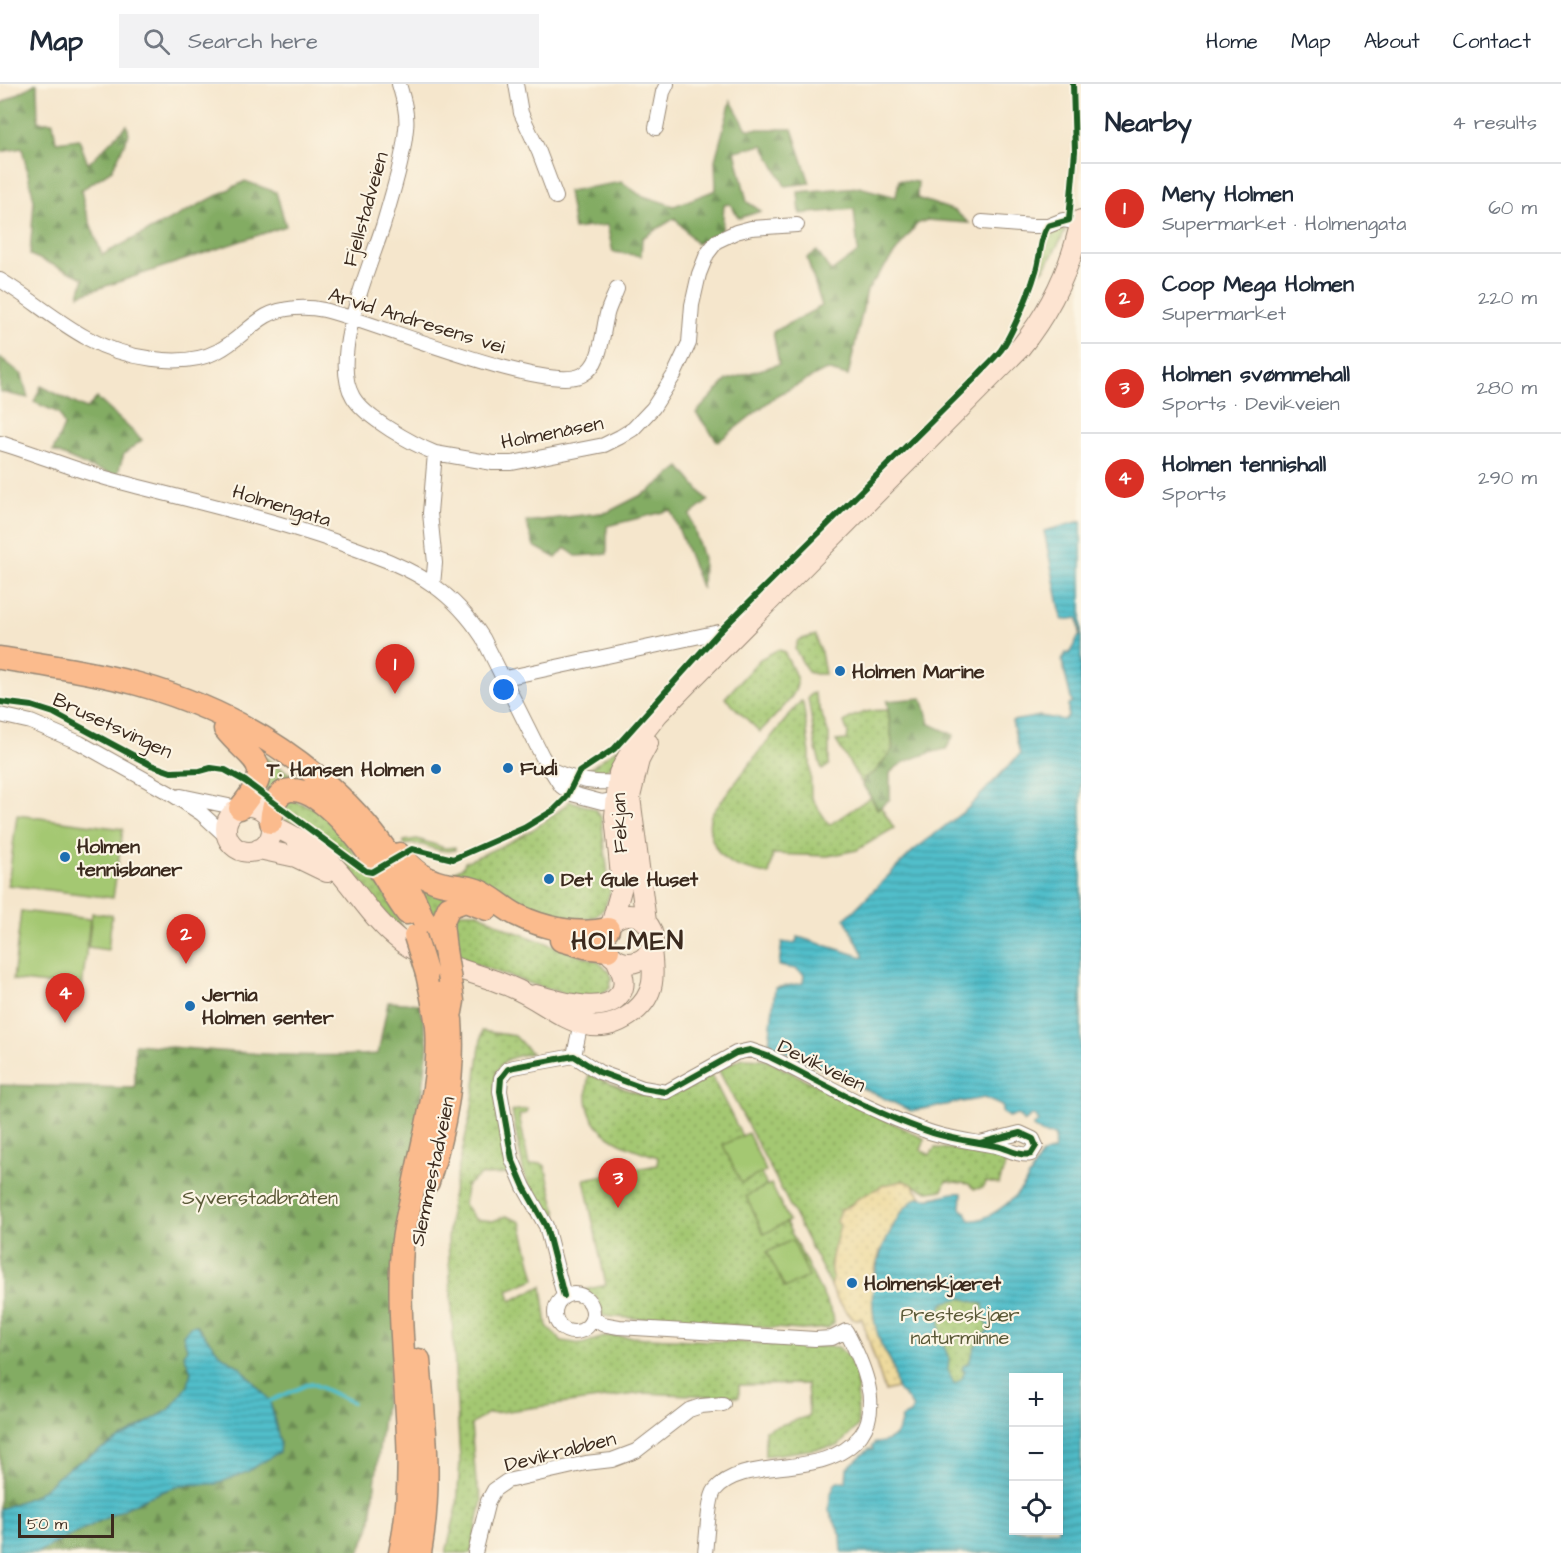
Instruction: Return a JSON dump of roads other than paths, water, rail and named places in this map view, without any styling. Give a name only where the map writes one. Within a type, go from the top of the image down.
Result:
[{"type":"main road","name":"Fekjan","points":[[583,1015],[605,1005],[621,992],[624,984],[611,940],[622,886],[615,816],[646,746],[694,677],[1020,348],[1043,317],[1056,293],[1081,222]]},
{"type":"main road","name":"Slemmestadveien","points":[[0,658],[69,669],[137,684],[197,704],[262,737],[300,762],[335,791],[364,821],[400,870],[418,905],[431,943],[445,1001],[451,1012],[452,1050],[446,1119],[419,1217],[413,1266],[413,1298],[428,1478],[426,1514],[420,1553]]},
{"type":"main road","name":"Slemmestadveien","points":[[0,669],[131,695],[176,708],[225,729],[267,752],[302,777],[340,811],[384,864],[404,900],[407,913],[431,943]]},
{"type":"main road","points":[[225,729],[236,743],[252,754],[258,762],[256,786],[230,816],[226,826],[227,837],[233,846],[249,852],[267,843],[271,834],[273,807],[283,792],[293,790],[311,795],[331,811],[367,852],[407,913]]},
{"type":"main road","name":"Fekjan","points":[[624,792],[646,922]]},
{"type":"main road","points":[[239,808],[252,806],[264,812],[271,823],[331,863],[391,933],[409,947],[429,957],[521,992],[564,1018],[583,1015],[591,1026],[612,1025],[629,1016],[641,1005],[647,998],[654,978],[651,950],[653,935],[646,922],[633,916],[625,916],[611,940],[585,947],[538,934],[465,901],[452,904],[443,916],[441,929],[431,943]]},
{"type":"main road","points":[[364,821],[387,839],[413,870],[430,881],[477,890],[517,915],[542,925],[573,931],[594,932],[611,940],[632,963],[640,961],[651,950]]},
{"type":"main road","points":[[259,849],[307,861],[354,891]]},
{"type":"main road","name":"Slemmestadveien","points":[[400,1553],[407,1517],[409,1484],[402,1248],[435,1069],[437,1029],[433,997],[439,977]]},
{"type":"street","name":"Fjellstadveien","points":[[399,84],[407,126],[403,150],[383,224],[352,318],[346,348],[346,364],[353,398],[366,411],[417,446],[435,453]]},
{"type":"street","points":[[516,84],[521,113],[556,197]]},
{"type":"street","points":[[656,128],[663,92],[667,84]]},
{"type":"street","points":[[982,222],[1048,226],[1063,220],[1081,222]]},
{"type":"street","name":"Holmenåsen","points":[[435,453],[494,464],[512,463],[604,445],[633,429],[653,408],[674,375],[689,343],[692,305],[699,274],[707,254],[717,241],[751,228],[797,225]]},
{"type":"street","name":"Arvid Andresens vei","points":[[0,280],[89,339],[127,353],[159,359],[180,361],[197,359],[218,351],[267,316],[288,309],[304,308],[322,309],[352,318],[494,366],[530,374],[570,378],[582,375],[592,366],[598,355],[608,312],[617,289]]},
{"type":"street","name":"Holmengata","points":[[0,443],[110,480],[189,498],[299,529],[380,558],[433,585],[472,621],[483,638],[549,769],[561,786],[572,794],[602,802],[624,792]]},
{"type":"street","points":[[433,585],[435,563],[430,513],[435,453]]},
{"type":"street","points":[[505,678],[719,632]]},
{"type":"street","points":[[0,716],[31,722],[80,743],[173,795],[202,814],[227,837]]},
{"type":"street","points":[[549,769],[570,778],[596,782],[624,792]]},
{"type":"street","points":[[173,795],[239,808]]},
{"type":"street","points":[[564,1296],[546,1226],[524,1187],[512,1159],[500,1091],[501,1078],[508,1069],[574,1056],[583,1015]]},
{"type":"street","name":"Devikveien","points":[[574,1056],[599,1072],[643,1088],[666,1092],[736,1053],[750,1050],[771,1057],[891,1118],[938,1135],[980,1143]]},
{"type":"street","points":[[576,1294],[588,1299],[591,1305],[593,1317],[591,1324],[581,1332],[568,1332],[557,1324],[554,1312],[559,1300],[564,1296],[576,1294]]},
{"type":"street","points":[[593,1317],[602,1324],[771,1338],[832,1338],[846,1331],[853,1345],[869,1390],[870,1413],[865,1429],[856,1442],[842,1452],[823,1460],[741,1474],[726,1480],[714,1491],[705,1553]]},
{"type":"street","name":"Devikrabben","points":[[475,1553],[488,1501],[494,1490],[507,1481],[620,1457],[636,1451],[688,1410],[700,1406],[723,1404]]},
{"type":"water","points":[[1081,521],[1081,1553],[842,1553],[841,1535],[829,1511],[830,1496],[835,1484],[839,1481],[846,1482],[847,1468],[869,1449],[873,1450],[872,1446],[875,1443],[886,1441],[894,1436],[902,1418],[910,1414],[913,1409],[897,1387],[893,1367],[881,1344],[874,1317],[873,1289],[878,1262],[897,1219],[909,1204],[920,1197],[930,1198],[951,1193],[962,1193],[961,1209],[966,1212],[970,1220],[991,1215],[1017,1194],[1041,1156],[1054,1151],[1055,1135],[1043,1134],[1033,1127],[1039,1121],[1033,1115],[1024,1122],[1018,1115],[1008,1117],[1002,1112],[1002,1106],[984,1098],[911,1111],[769,1044],[775,988],[803,983],[804,975],[796,969],[779,966],[782,942],[795,944],[798,937],[863,957],[845,919],[913,851],[967,809],[1020,754],[1012,721],[1040,716],[1064,720],[1068,716],[1068,705],[1072,703],[1062,661],[1066,653],[1069,654],[1080,634],[1078,618],[1062,620],[1044,531]],"holes":[[[962,1298],[983,1304],[988,1330],[975,1346],[969,1363],[963,1366],[962,1370],[965,1371],[961,1380],[954,1384],[948,1370],[949,1358],[941,1340],[939,1314],[941,1307],[945,1302]]]},
{"type":"water","points":[[196,1325],[221,1355],[241,1368],[270,1401],[280,1443],[279,1452],[247,1472],[216,1484],[181,1485],[148,1497],[36,1553],[0,1553],[0,1509],[36,1495],[70,1467],[169,1410],[188,1386],[191,1371],[184,1355],[187,1348],[183,1335],[190,1326]]},
{"type":"waterway","points":[[270,1401],[311,1383],[352,1402]]},
{"type":"place","name":"Holmen Marine","points":[[840,671]]},
{"type":"place","name":"Meny Holmen","points":[[395,694]]},
{"type":"place","name":"Fudi","points":[[508,768]]},
{"type":"place","name":"T. Hansen Holmen","points":[[436,769]]},
{"type":"place","name":"Holmen tennisbaner","points":[[65,857]]},
{"type":"place","name":"Det Gule Huset","points":[[549,879]]},
{"type":"place","name":"Coop Mega Holmen","points":[[186,964]]},
{"type":"place","name":"Jernia Holmen senter","points":[[190,1006]]},
{"type":"place","name":"Holmen tennishall","points":[[65,1023]]},
{"type":"place","name":"Holmen svømmehall","points":[[618,1208]]},
{"type":"place","name":"Holmenskjæret","points":[[852,1283]]},
{"type":"district","name":"HOLMEN","points":[[628,940]]},
{"type":"park label","name":"Syverstadbråten","points":[[260,1197]]},
{"type":"park label","name":"Presteskjær naturminne","points":[[960,1326]]}]
